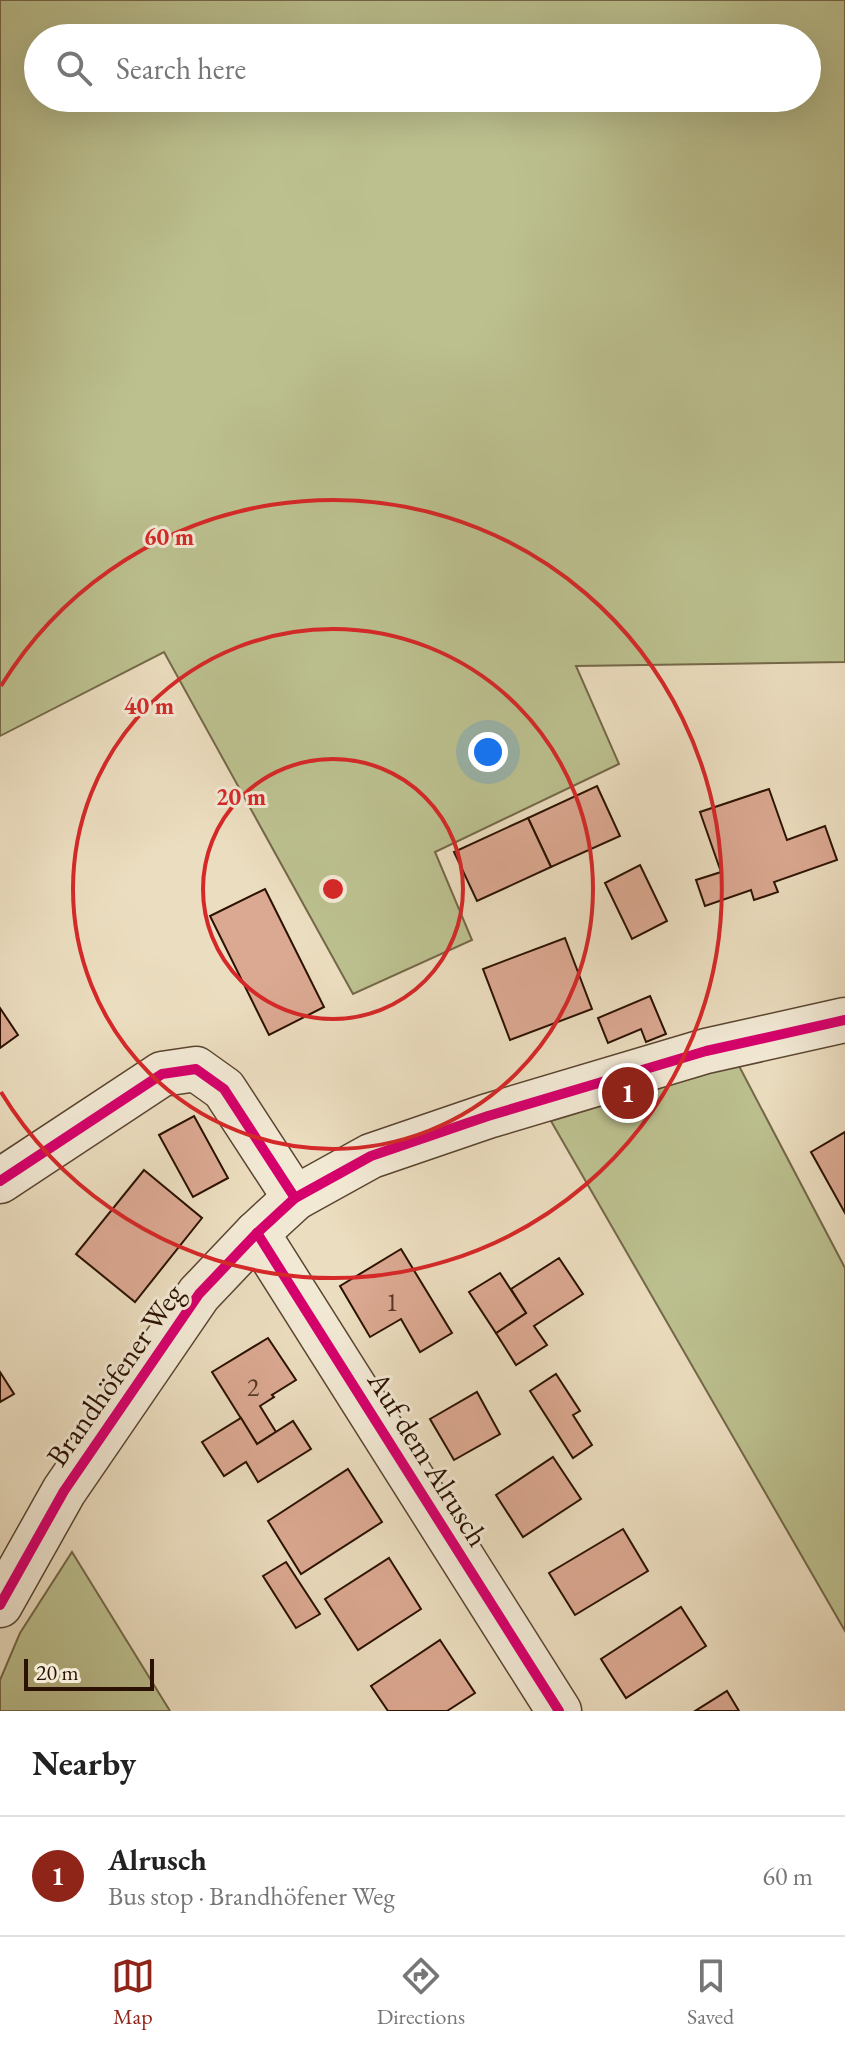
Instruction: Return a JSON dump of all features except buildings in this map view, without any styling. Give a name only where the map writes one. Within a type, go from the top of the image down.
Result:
[{"type":"street","name":"Brandhöfener Weg","points":[[0,1605],[64,1491],[199,1294],[295,1198],[371,1156],[488,1116],[706,1051],[845,1020]]},
{"type":"street","points":[[0,1181],[162,1074],[196,1069],[224,1089],[295,1198]]},
{"type":"street","name":"Auf dem Alrusch","points":[[257,1233],[559,1711]]},
{"type":"green space","points":[[0,0],[845,0],[845,662],[576,666],[619,764],[435,852],[472,940],[353,994],[164,652],[0,736]]},
{"type":"green space","points":[[738,1064],[845,1268],[845,1631],[551,1121]]},
{"type":"green space","points":[[72,1552],[170,1711],[0,1711],[0,1680],[20,1633]]},
{"type":"cycle path","points":[[0,1605],[64,1491],[199,1294],[295,1198],[371,1156],[488,1116],[706,1051],[845,1020]]},
{"type":"cycle path","points":[[0,1181],[162,1074],[196,1069],[224,1089],[295,1198]]},
{"type":"cycle path","points":[[257,1233],[559,1711]]},
{"type":"place","name":"Alrusch","points":[[628,1093]]}]
